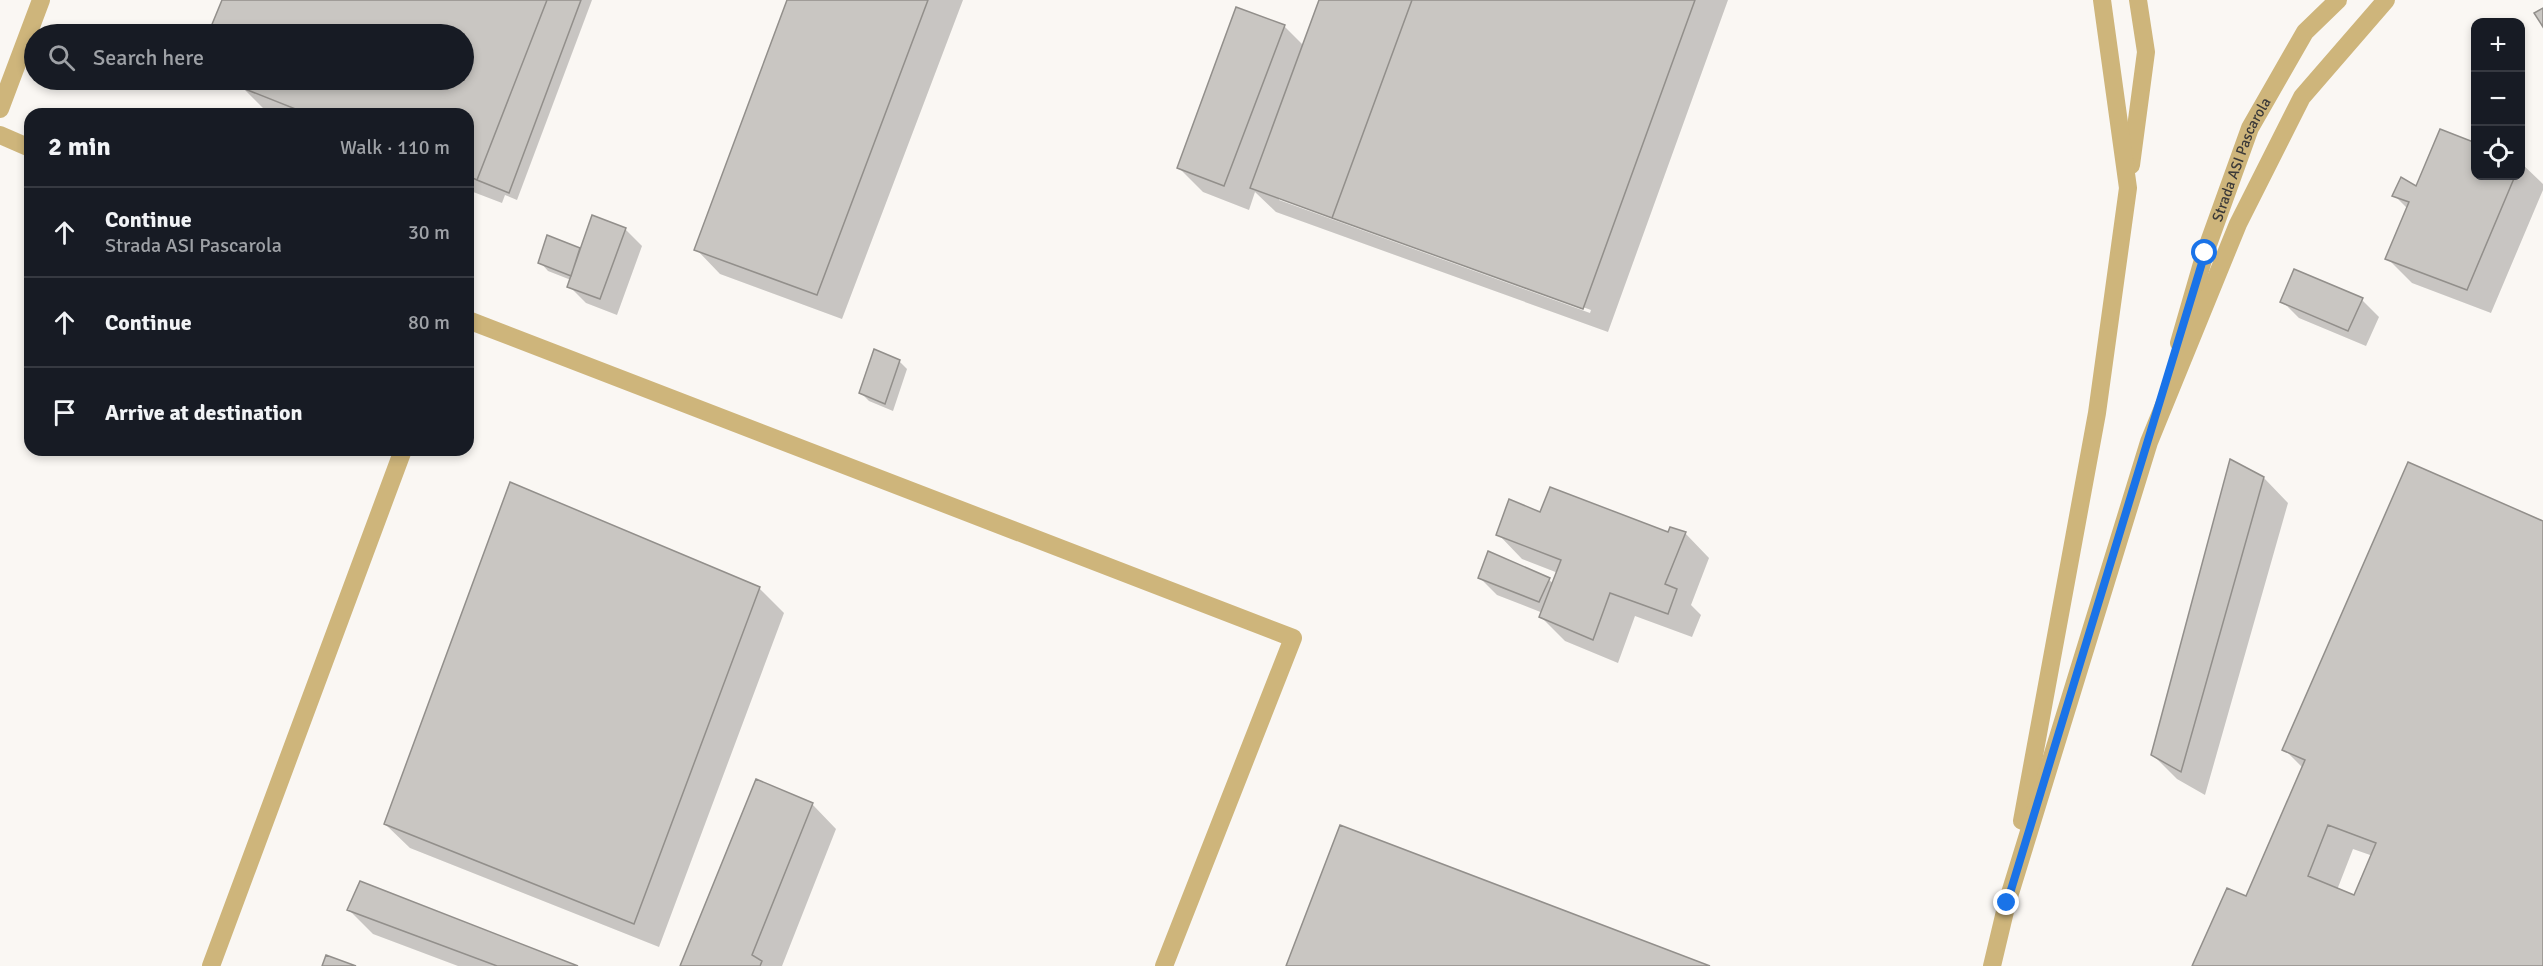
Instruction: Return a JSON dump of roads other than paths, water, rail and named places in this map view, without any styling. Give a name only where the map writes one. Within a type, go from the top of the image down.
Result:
[{"type":"street","points":[[32,24],[41,0]]},
{"type":"street","points":[[2102,0],[2128,188]]},
{"type":"street","points":[[1992,966],[2007,903],[2097,413],[2146,52],[2138,0]]},
{"type":"street","name":"Strada ASI Pascarola","points":[[2149,442],[2205,253],[2250,128],[2305,32],[2338,0]]},
{"type":"street","points":[[2007,903],[2149,442],[2238,224],[2302,97],[2386,0]]},
{"type":"street","points":[[0,109],[24,45]]},
{"type":"street","points":[[0,135],[24,145]]},
{"type":"street","points":[[474,322],[1293,638],[1164,966]]},
{"type":"street","points":[[211,966],[401,456]]}]
